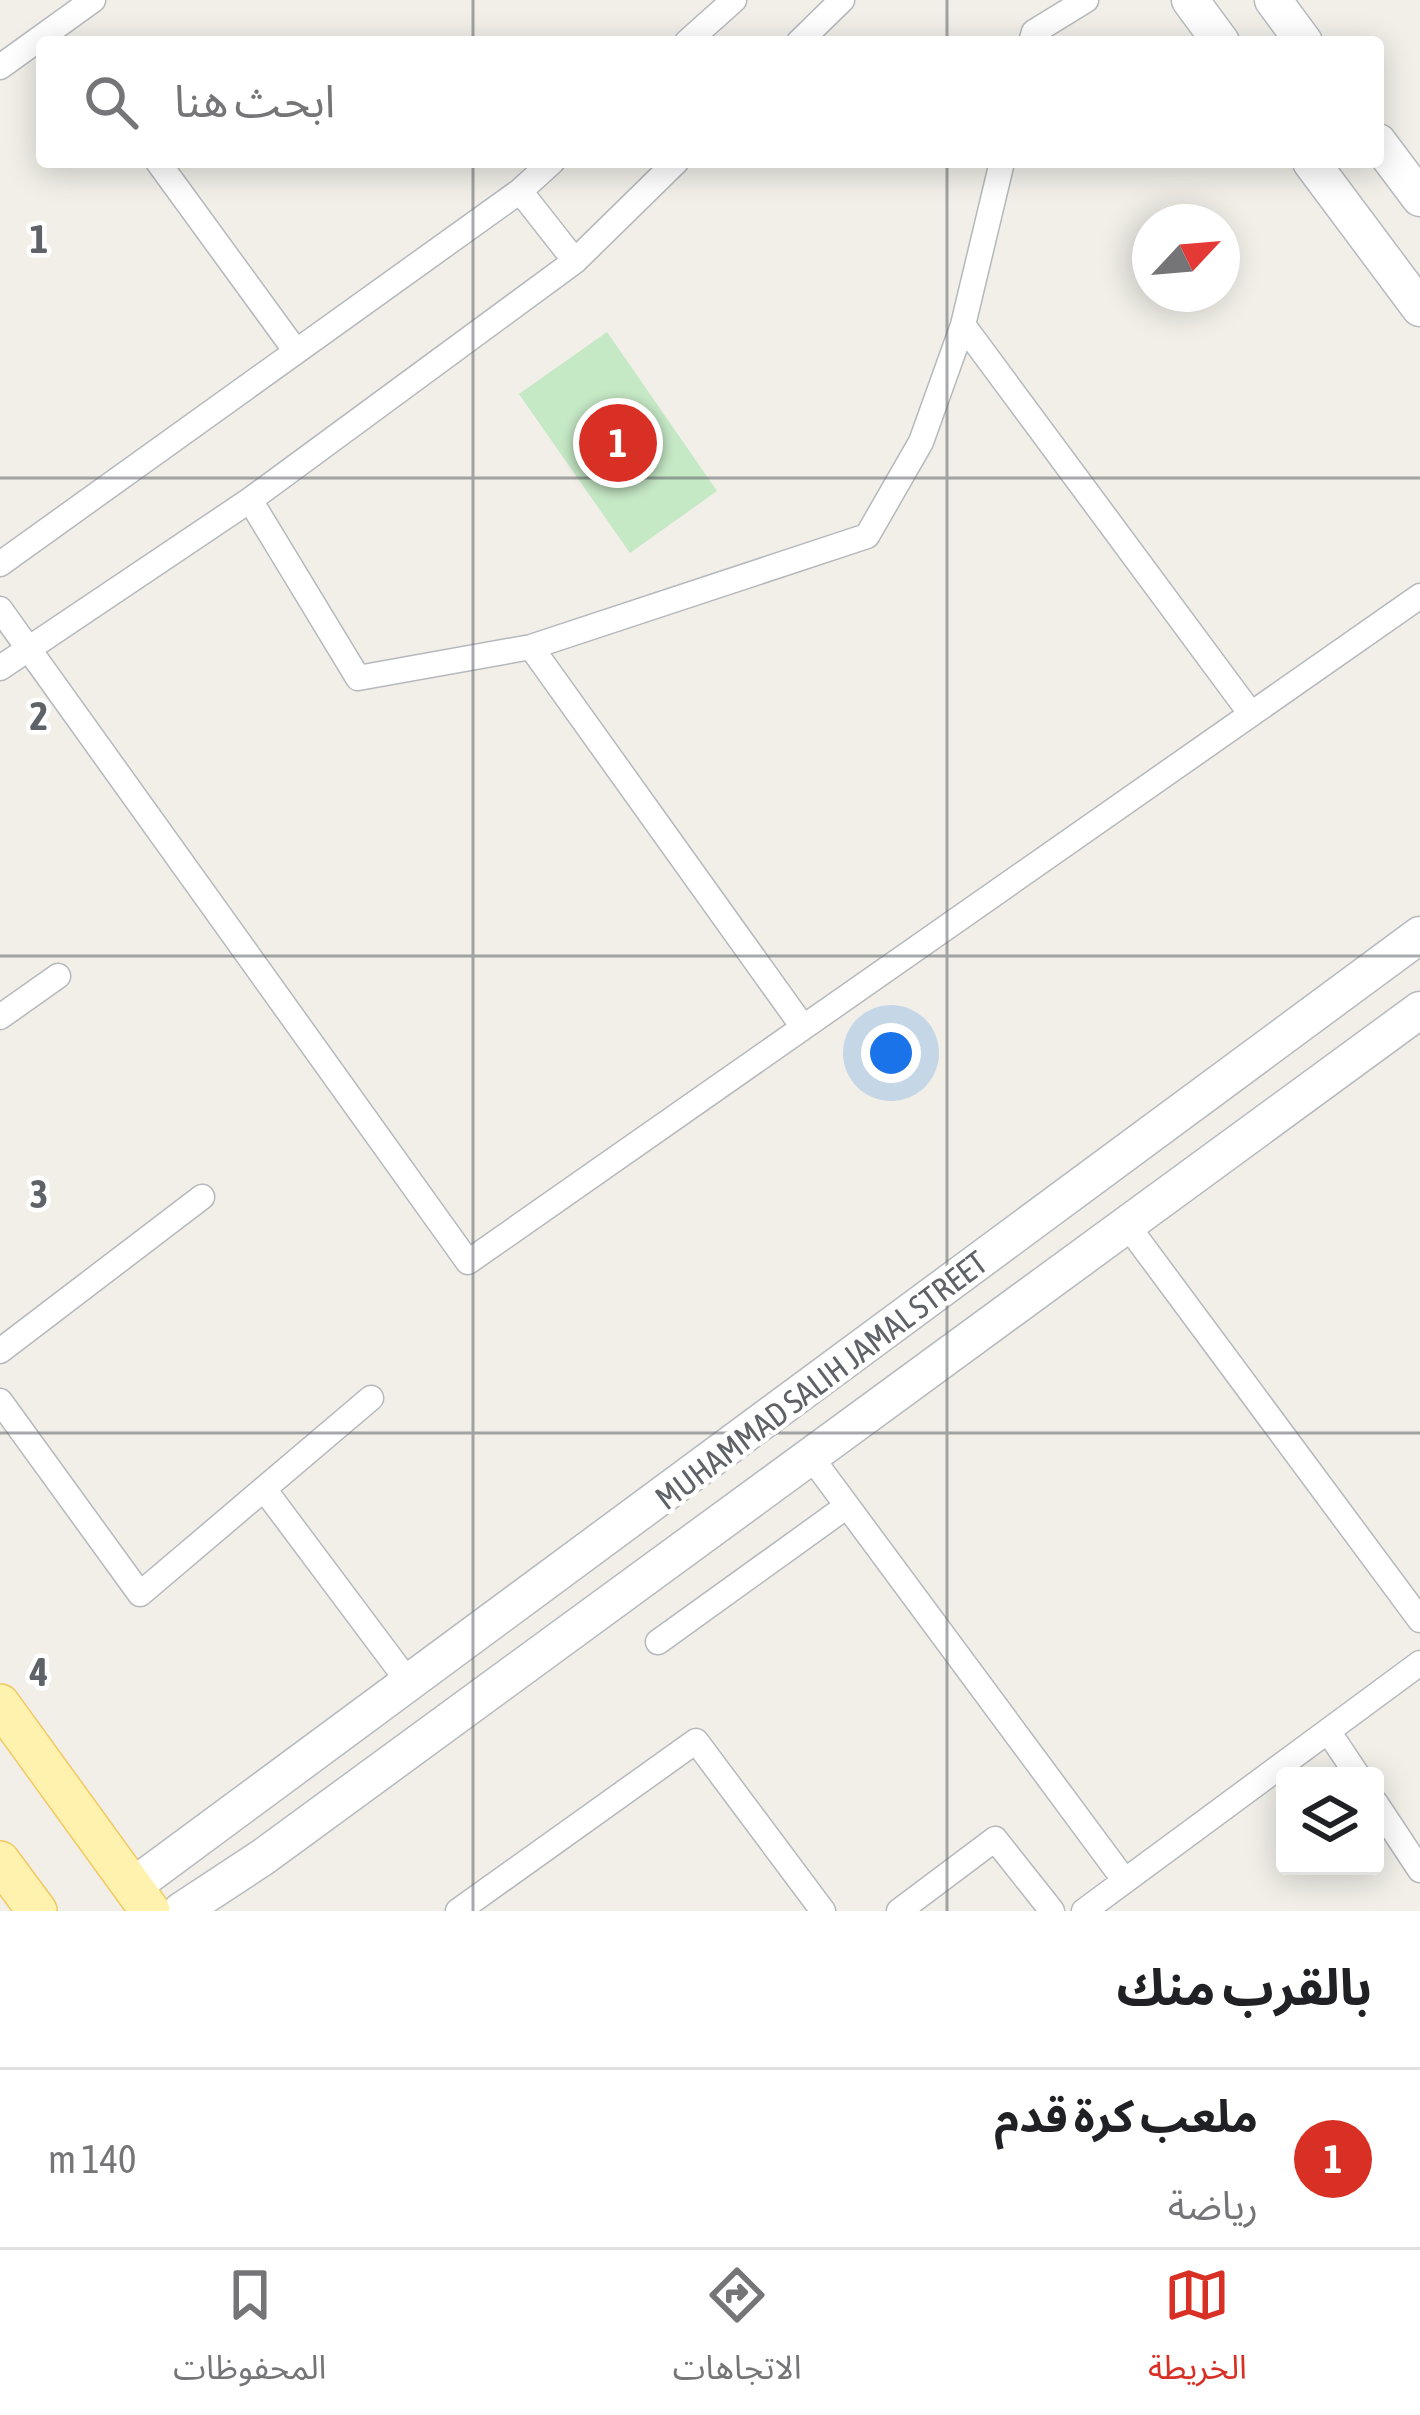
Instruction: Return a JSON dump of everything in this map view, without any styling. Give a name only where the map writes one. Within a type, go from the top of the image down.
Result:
[{"type":"main road","points":[[0,1704],[141,1899]]},
{"type":"main road","points":[[0,1861],[37,1911]]},
{"type":"street","points":[[64,34],[93,0]]},
{"type":"street","points":[[694,36],[734,0]]},
{"type":"street","points":[[805,36],[842,0]]},
{"type":"street","points":[[1033,36],[1086,0]]},
{"type":"street","points":[[1190,0],[1217,36]]},
{"type":"street","points":[[1274,0],[1300,36]]},
{"type":"street","points":[[0,67],[36,48]]},
{"type":"street","points":[[1384,150],[1420,198]]},
{"type":"street","points":[[162,168],[295,350]]},
{"type":"street","points":[[0,565],[520,191],[545,168]]},
{"type":"street","points":[[0,668],[250,500],[575,261],[670,168]]},
{"type":"street","points":[[250,500],[358,678],[531,647],[867,536],[921,442],[963,325],[1001,168]]},
{"type":"street","points":[[1315,168],[1420,308]]},
{"type":"street","points":[[520,191],[575,261]]},
{"type":"street","points":[[963,325],[1251,714]]},
{"type":"street","points":[[0,609],[468,1262],[1420,596]]},
{"type":"street","points":[[531,647],[803,1027]]},
{"type":"street","name":"MUHAMMAD SALIH JAMAL STREET","points":[[141,1899],[221,1824],[1420,935]]},
{"type":"street","points":[[0,1017],[58,976]]},
{"type":"street","name":"MUHAMMAD SALIH JAMAL STREET","points":[[181,1911],[263,1857],[1420,1010]]},
{"type":"street","points":[[0,1351],[202,1197]]},
{"type":"street","points":[[1127,1225],[1420,1620]]},
{"type":"street","points":[[0,1401],[140,1594],[371,1399]]},
{"type":"street","points":[[811,1456],[1125,1880]]},
{"type":"street","points":[[264,1489],[410,1684]]},
{"type":"street","points":[[658,1642],[847,1506]]},
{"type":"street","points":[[1084,1911],[1420,1663]]},
{"type":"street","points":[[1328,1731],[1352,1767]]},
{"type":"street","points":[[458,1911],[696,1741],[823,1911]]},
{"type":"street","points":[[1384,1816],[1420,1870]]},
{"type":"street","points":[[899,1911],[994,1840],[1052,1911]]},
{"type":"green space","points":[[607,332],[717,491],[630,553],[519,394]]},
{"type":"place","name":"ملعب كرة قدم","points":[[618,443]]}]
